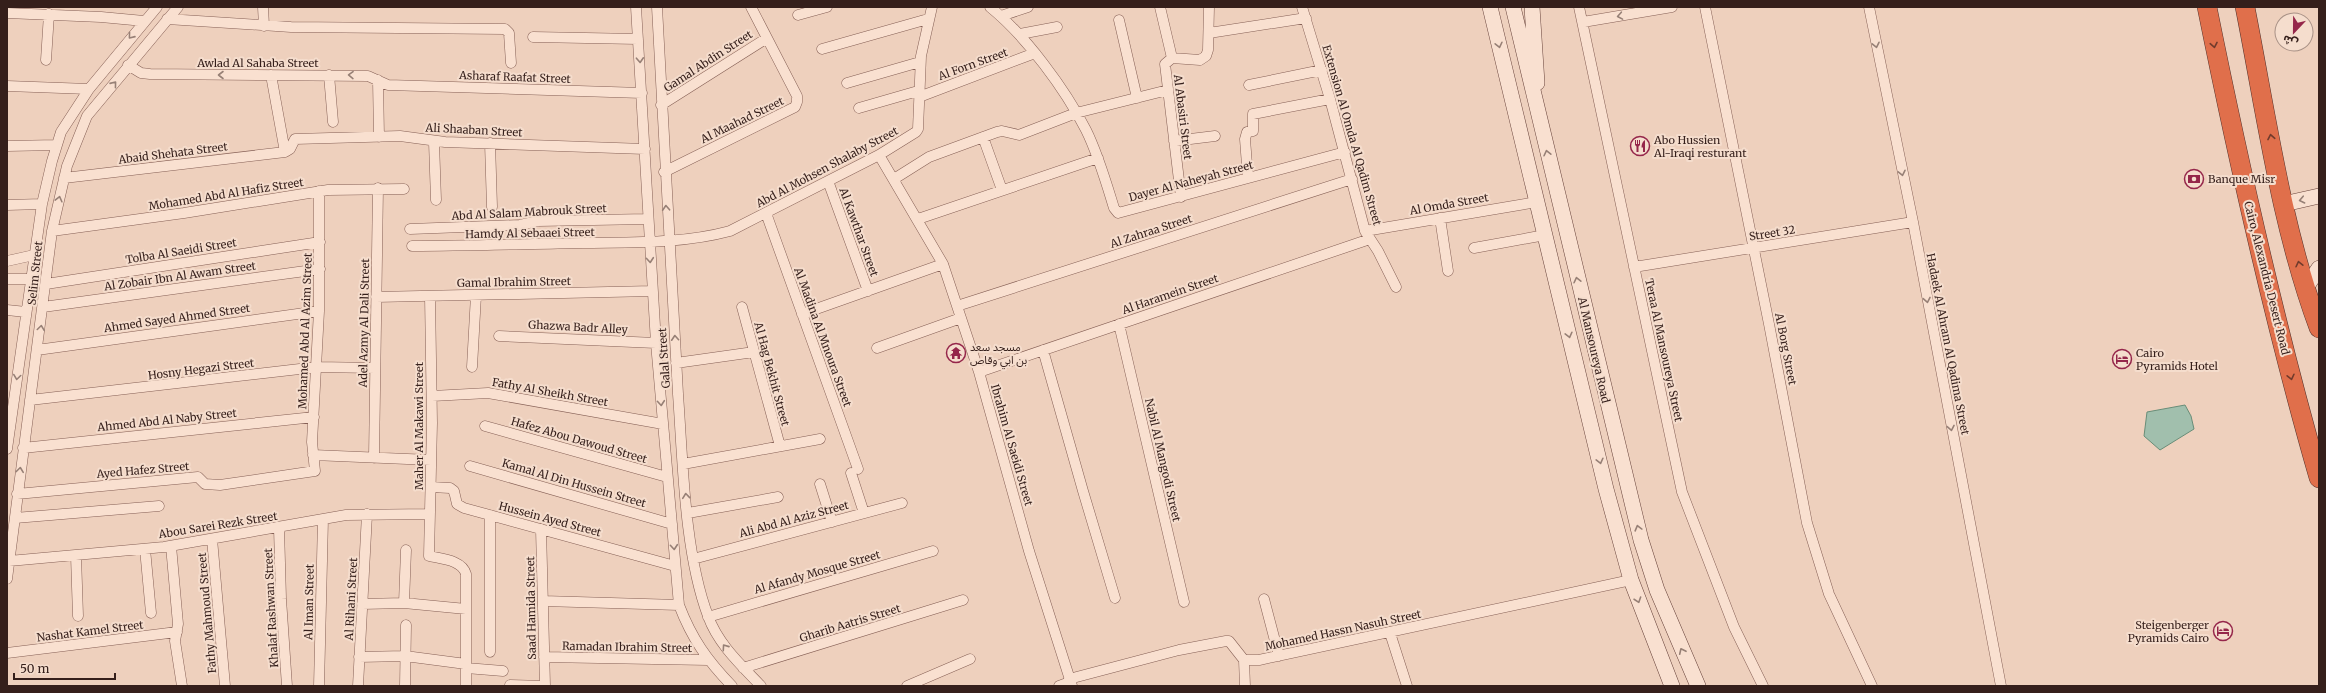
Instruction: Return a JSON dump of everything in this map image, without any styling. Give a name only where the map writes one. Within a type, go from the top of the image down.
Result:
[{"type":"highway","name":"Cairo, Alexandria Desert Road","points":[[2207,7],[2237,155],[2294,393],[2319,478]]},
{"type":"highway","points":[[2245,7],[2284,204],[2305,289],[2319,328]]},
{"type":"main road","name":"Al Mansoureya Road","points":[[1490,7],[1606,489],[1631,580],[1672,686]]},
{"type":"main road","name":"Al Mansoureya Road","points":[[1512,7],[1641,540],[1663,604],[1698,686]]},
{"type":"main road","points":[[1532,7],[1536,52],[1536,106]]},
{"type":"main road","points":[[2284,204],[2319,196]]},
{"type":"main road","points":[[2305,289],[2319,268]]},
{"type":"street","name":"Selim Street","points":[[7,449],[9,425],[42,204],[57,145],[65,126],[88,89],[157,7]]},
{"type":"street","name":"Selim Street","points":[[7,578],[52,231],[64,178],[77,138],[88,116],[128,65],[178,7]]},
{"type":"street","points":[[263,7],[264,26]]},
{"type":"street","name":"Galal Street","points":[[636,7],[646,150],[649,242],[656,343],[678,605],[694,640],[708,660],[732,686]]},
{"type":"street","name":"Galal Street","points":[[657,7],[668,241],[683,464],[693,559],[708,616],[726,649],[761,686]]},
{"type":"street","name":"Al Maahad Street","points":[[664,172],[795,108],[797,96],[751,7]]},
{"type":"street","points":[[798,15],[827,7]]},
{"type":"street","name":"Abd Al Mohsen Shalaby Street","points":[[649,242],[668,241],[723,233],[766,213],[879,155],[916,132],[918,129],[920,62],[928,19],[932,7]]},
{"type":"street","name":"Dayer Al Naheyah Street","points":[[990,7],[1002,16],[1020,34],[1035,53],[1076,113],[1086,130],[1098,158],[1114,208],[1118,213],[1345,152]]},
{"type":"street","points":[[1002,16],[1028,7]]},
{"type":"street","points":[[1160,7],[1172,58]]},
{"type":"street","name":"Al Abasiri Street","points":[[1181,197],[1165,64],[1172,58],[1200,60],[1206,56],[1208,50],[1209,7]]},
{"type":"street","name":"Extension Al Omda Al Qadim Street","points":[[1302,7],[1322,70],[1368,235],[1378,250],[1396,287]]},
{"type":"street","name":"Teraa Al Mansoureya Street","points":[[1579,7],[1682,492],[1734,627],[1763,686]]},
{"type":"street","points":[[1583,22],[1672,7]]},
{"type":"street","name":"Al Borg Street","points":[[1705,7],[1754,248],[1806,523],[1829,594],[1872,686]]},
{"type":"street","name":"Hadaek Al Ahram Al Qadima Street","points":[[1869,7],[1913,222],[2001,686]]},
{"type":"street","points":[[7,13],[47,11],[144,21]]},
{"type":"street","points":[[46,60],[47,11]]},
{"type":"street","points":[[1209,33],[1306,18]]},
{"type":"street","points":[[167,19],[264,26],[505,29],[509,34],[511,63]]},
{"type":"street","points":[[822,49],[928,19]]},
{"type":"street","points":[[1119,20],[1137,98]]},
{"type":"street","points":[[1020,34],[1057,27]]},
{"type":"street","points":[[533,37],[638,39]]},
{"type":"street","name":"Gamal Abdin Street","points":[[661,105],[767,38]]},
{"type":"street","name":"Al Forn Street","points":[[859,108],[919,94],[1035,53]]},
{"type":"street","points":[[847,83],[920,62]]},
{"type":"street","name":"Awlad Al Sahaba Street","points":[[128,65],[141,73],[150,74],[368,76],[388,85]]},
{"type":"street","points":[[1249,85],[1322,70]]},
{"type":"street","points":[[271,75],[285,152]]},
{"type":"street","points":[[329,75],[333,122]]},
{"type":"street","points":[[378,80],[379,137]]},
{"type":"street","name":"Asharaf Raafat Street","points":[[388,85],[642,93]]},
{"type":"street","points":[[7,86],[88,89]]},
{"type":"street","points":[[894,179],[929,157],[1002,131],[1019,135],[1076,113],[1168,90]]},
{"type":"street","points":[[1248,178],[1245,139],[1247,132],[1253,131],[1254,128],[1253,114],[1330,99]]},
{"type":"street","name":"Ali Shaaban Street","points":[[285,152],[290,149],[295,139],[400,136],[434,142],[646,150]]},
{"type":"street","points":[[1174,141],[1215,136]]},
{"type":"street","points":[[984,137],[1002,190]]},
{"type":"street","points":[[434,142],[436,200]]},
{"type":"street","points":[[490,143],[492,207]]},
{"type":"street","points":[[7,146],[57,145]]},
{"type":"street","name":"Abaid Shehata Street","points":[[64,178],[285,152]]},
{"type":"street","name":"Ibrahim Al Saeidi Street","points":[[879,155],[918,219],[943,264],[979,372],[1029,551],[1070,683]]},
{"type":"street","points":[[918,219],[1098,158]]},
{"type":"street","name":"Al Zahraa Street","points":[[957,306],[1352,179]]},
{"type":"street","name":"Al Kawthar Street","points":[[828,181],[868,291]]},
{"type":"street","name":"Mohamed Abd Al Hafiz Street","points":[[52,231],[341,188],[404,189]]},
{"type":"street","name":"Adel Azmy Al Dali Street","points":[[374,458],[378,188]]},
{"type":"street","name":"Mohamed Abd Al Azim Street","points":[[315,471],[312,455],[319,311],[319,191]]},
{"type":"street","name":"Al Omda Street","points":[[1368,235],[1440,218],[1537,202]]},
{"type":"street","points":[[7,205],[42,204]]},
{"type":"street","name":"Al Madina Al Mnoura Street","points":[[766,213],[855,471],[864,513]]},
{"type":"street","points":[[1440,218],[1448,271]]},
{"type":"street","name":"Abd Al Salam Mabrouk Street","points":[[410,229],[520,225],[538,221],[648,219]]},
{"type":"street","name":"Street 32","points":[[1634,267],[1913,222]]},
{"type":"street","name":"Al Haramein Street","points":[[979,372],[1119,324],[1368,235]]},
{"type":"street","points":[[1474,248],[1545,235]]},
{"type":"street","name":"Tolba Al Saeidi Street","points":[[46,284],[320,242]]},
{"type":"street","name":"Hamdy Al Sebaaei Street","points":[[412,246],[516,246],[649,242]]},
{"type":"street","points":[[7,261],[34,255]]},
{"type":"street","points":[[802,314],[943,264]]},
{"type":"street","name":"Al Zobair Ibn Al Awam Street","points":[[43,307],[320,269]]},
{"type":"street","points":[[7,280],[31,279]]},
{"type":"street","name":"Gamal Ibrahim Street","points":[[376,296],[653,291]]},
{"type":"street","points":[[472,367],[476,295]]},
{"type":"street","name":"Maher Al Makawi Street","points":[[430,296],[432,396],[429,556],[459,564],[464,568],[466,574],[466,609]]},
{"type":"street","name":"Al Hag Bekhit Street","points":[[742,308],[780,446]]},
{"type":"street","points":[[7,310],[26,312]]},
{"type":"street","name":"Ahmed Sayed Ahmed Street","points":[[37,350],[319,311]]},
{"type":"street","points":[[877,348],[961,318]]},
{"type":"street","name":"Nabil Al Mangodi Street","points":[[1119,324],[1184,602]]},
{"type":"street","name":"Ghazwa Badr Alley","points":[[499,336],[656,343]]},
{"type":"street","points":[[1043,350],[1082,491],[1115,598]]},
{"type":"street","points":[[676,363],[754,352]]},
{"type":"street","name":"Hosny Hegazi Street","points":[[30,400],[317,367],[375,368]]},
{"type":"street","name":"Fathy Al Sheikh Street","points":[[432,396],[488,393],[663,424]]},
{"type":"street","name":"Ahmed Abd Al Naby Street","points":[[23,448],[314,417]]},
{"type":"street","name":"Hafez Abou Dawoud Street","points":[[485,426],[667,476]]},
{"type":"street","points":[[683,464],[820,439]]},
{"type":"street","points":[[312,455],[431,460]]},
{"type":"street","name":"Kamal Al Din Hussein Street","points":[[470,466],[672,524]]},
{"type":"street","name":"Ayed Hafez Street","points":[[17,494],[198,477],[205,484],[220,485],[315,471]]},
{"type":"street","points":[[820,484],[832,522]]},
{"type":"street","name":"Hussein Ayed Street","points":[[431,487],[450,488],[454,491],[457,504],[490,515],[675,566]]},
{"type":"street","points":[[688,513],[778,497]]},
{"type":"street","name":"Ali Abd Al Aziz Street","points":[[693,559],[902,503]]},
{"type":"street","points":[[14,518],[159,506]]},
{"type":"street","name":"Abou Sarei Rezk Street","points":[[9,561],[171,546],[323,519],[367,514],[430,514]]},
{"type":"street","name":"Al Rihani Street","points":[[358,686],[367,514]]},
{"type":"street","points":[[490,515],[490,652]]},
{"type":"street","name":"Al Iman Street","points":[[319,686],[323,519]]},
{"type":"street","name":"Khalaf Rashwan Street","points":[[279,528],[281,599],[287,686]]},
{"type":"street","name":"Saad Hamida Street","points":[[541,529],[545,686]]},
{"type":"street","name":"Fathy Mahmoud Street","points":[[212,539],[225,686]]},
{"type":"street","points":[[171,546],[178,624],[176,641],[182,686]]},
{"type":"street","points":[[145,549],[151,613]]},
{"type":"street","points":[[404,603],[406,550]]},
{"type":"street","name":"Al Afandy Mosque Street","points":[[708,616],[932,551]]},
{"type":"street","points":[[76,556],[78,616]]},
{"type":"street","name":"Mohamed Hassn Nasuh Street","points":[[1244,660],[1253,661],[1279,656],[1631,580]]},
{"type":"street","points":[[1264,599],[1279,656]]},
{"type":"street","name":"Gharib Aatris Street","points":[[743,668],[963,600]]},
{"type":"street","points":[[543,601],[678,605]]},
{"type":"street","points":[[362,604],[404,603],[466,609],[466,686]]},
{"type":"street","points":[[405,686],[406,625]]},
{"type":"street","name":"Nashat Kamel Street","points":[[7,653],[177,632]]},
{"type":"street","points":[[1390,633],[1407,686]]},
{"type":"street","points":[[1059,686],[1179,650],[1226,641],[1229,641],[1244,660],[1245,686]]},
{"type":"street","points":[[359,657],[405,656],[503,671]]},
{"type":"street","name":"Ramadan Ibrahim Street","points":[[544,657],[708,660]]},
{"type":"street","points":[[907,686],[970,659]]},
{"type":"street","points":[[510,685],[545,686]]},
{"type":"shaded area","points":[[2185,405],[2191,416],[2194,429],[2160,450],[2144,436],[2147,412]]},
{"type":"place","name":"Abo Hussien Al-Iraqi resturant","points":[[1640,146]]},
{"type":"place","name":"Banque Misr","points":[[2194,179]]},
{"type":"place","name":"مسجد سعد بن ابي وقاص","points":[[956,353]]},
{"type":"place","name":"Cairo Pyramids Hotel","points":[[2122,359]]},
{"type":"place","name":"Steigenberger Pyramids Cairo","points":[[2223,631]]}]
